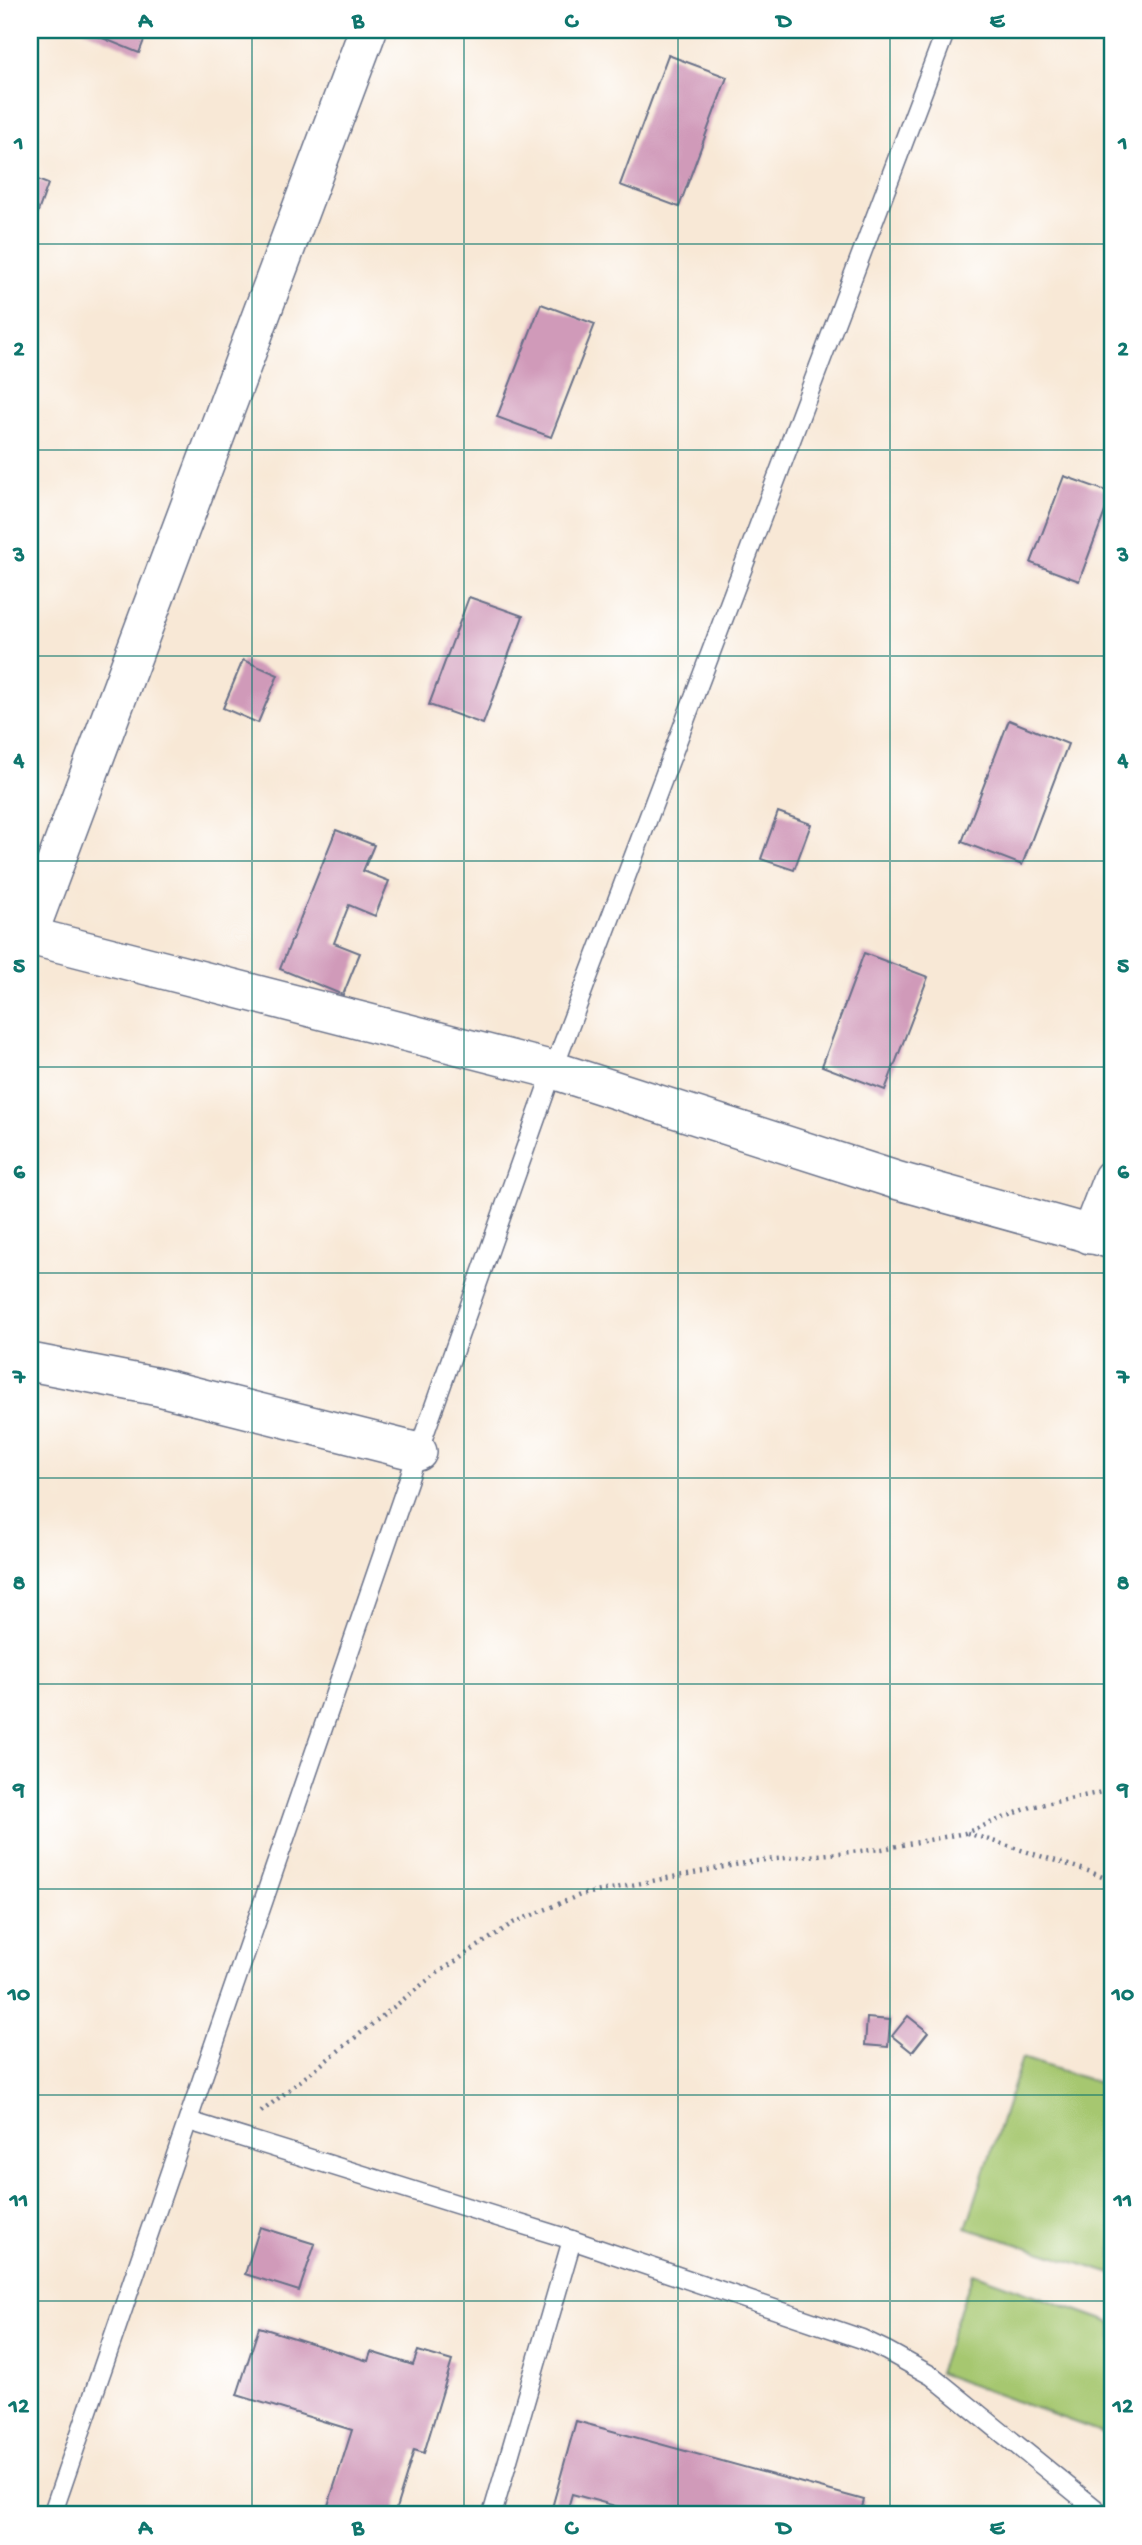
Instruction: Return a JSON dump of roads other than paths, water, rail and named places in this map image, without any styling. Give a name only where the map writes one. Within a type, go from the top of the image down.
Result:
[{"type":"street","points":[[368,30],[30,934],[553,1070],[900,1181],[1101,1238],[1112,1178]]},
{"type":"street","points":[[30,1362],[159,1387],[418,1452]]},
{"type":"lane","points":[[52,2515],[418,1452],[553,1070],[946,30]]},
{"type":"lane","points":[[189,2121],[572,2240],[862,2339],[932,2376],[1103,2515]]},
{"type":"lane","points":[[492,2515],[572,2240]]}]
